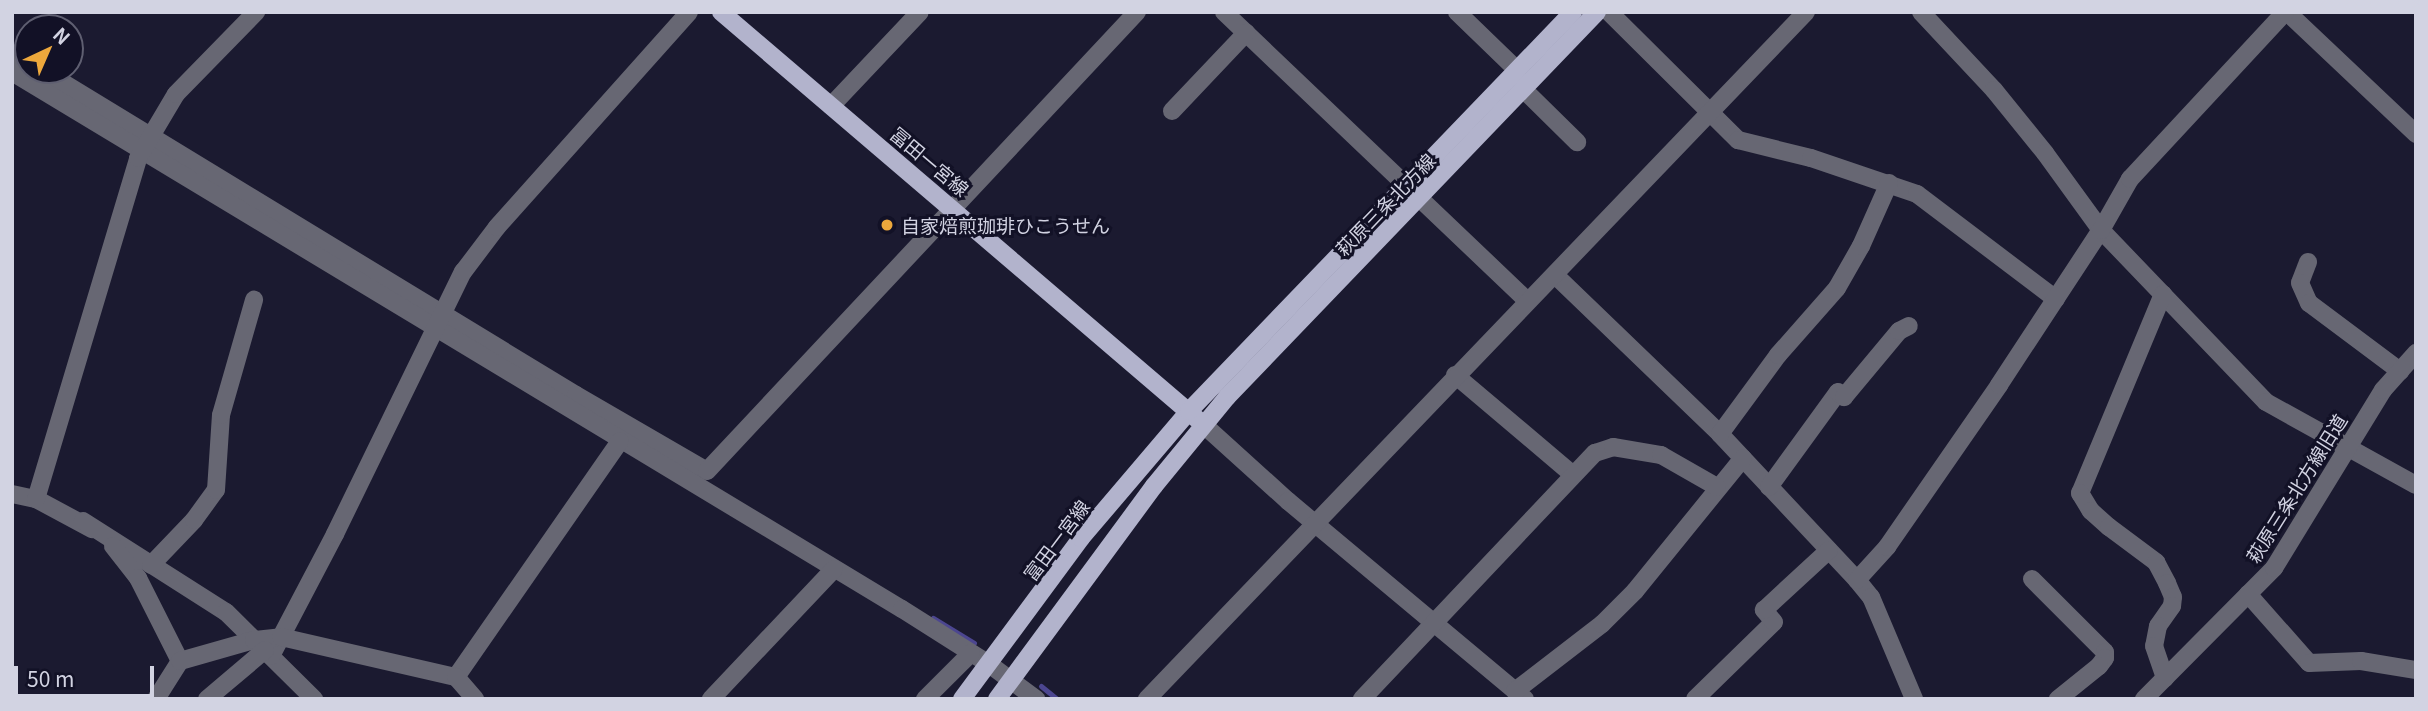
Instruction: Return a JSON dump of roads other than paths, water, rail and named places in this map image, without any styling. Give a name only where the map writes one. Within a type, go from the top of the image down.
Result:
[{"type":"main road","name":"冨田一宮線","points":[[721,12],[1205,426]]},
{"type":"main road","name":"萩原三条北方線","points":[[1205,426],[1227,397],[1414,192],[1517,70],[1573,12]]},
{"type":"main road","name":"萩原三条北方線","points":[[1189,411],[1523,89],[1597,12]]},
{"type":"main road","name":"富田一宮線","points":[[962,699],[1082,538],[1189,411]]},
{"type":"main road","points":[[997,699],[1154,486],[1205,426]]},
{"type":"street","points":[[36,499],[146,144],[176,94],[256,12]]},
{"type":"street","points":[[207,699],[263,649],[281,637],[463,272],[491,234],[689,12]]},
{"type":"street","points":[[831,106],[920,12]]},
{"type":"street","points":[[438,321],[707,471],[1137,12]]},
{"type":"street","points":[[1224,12],[1528,301]]},
{"type":"street","points":[[1457,12],[1517,70]]},
{"type":"street","points":[[1609,12],[1738,139],[1811,158],[1917,194],[2056,299]]},
{"type":"street","points":[[1147,699],[1252,586],[1318,524],[1455,374],[1555,275],[1807,12]]},
{"type":"street","points":[[1921,12],[1994,90],[2045,153],[2101,230],[2266,402],[2416,485]]},
{"type":"street","points":[[1857,580],[1887,547],[2056,299],[2101,230],[2130,178],[2286,12],[2416,134]]},
{"type":"street","points":[[1172,111],[1246,33]]},
{"type":"street","points":[[12,72],[146,144],[438,321],[620,441],[989,664],[1036,699]]},
{"type":"street","points":[[62,84],[146,144]]},
{"type":"street","points":[[1523,89],[1577,142]]},
{"type":"street","points":[[1720,434],[1778,355],[1837,288],[1861,246],[1889,183]]},
{"type":"street","points":[[2308,262],[2300,283],[2309,303],[2399,371]]},
{"type":"street","points":[[1555,275],[1720,434],[1857,580],[1871,597],[1914,699]]},
{"type":"street","points":[[2163,294],[2080,493],[2091,511],[2156,562],[2167,583],[2173,597],[2172,606],[2158,626],[2154,646],[2165,678]]},
{"type":"street","points":[[151,565],[194,520],[216,490],[221,415],[254,300]]},
{"type":"street","points":[[1769,487],[1838,392],[1844,397],[1899,331],[1909,326]]},
{"type":"street","name":"萩原三条北方線旧道","points":[[2144,699],[2274,568],[2383,390],[2416,353]]},
{"type":"street","points":[[1455,374],[1572,474]]},
{"type":"street","points":[[1205,426],[1288,501],[1520,695],[1602,624],[1635,591],[1743,458]]},
{"type":"street","points":[[456,677],[620,441]]},
{"type":"street","points":[[1362,699],[1572,474],[1595,453],[1613,447],[1640,449],[1683,465],[1717,487]]},
{"type":"street","points":[[12,494],[36,499],[83,522],[226,612],[314,699]]},
{"type":"street","points":[[83,522],[116,548],[138,578],[180,661]]},
{"type":"street","points":[[1695,699],[1774,622],[1764,610],[1829,550]]},
{"type":"street","points":[[711,699],[834,569]]},
{"type":"street","points":[[2032,579],[2105,652],[2105,658],[2099,666],[2058,699]]},
{"type":"street","points":[[2248,594],[2309,663],[2361,661],[2416,670]]},
{"type":"street","points":[[281,637],[456,677],[474,699]]},
{"type":"street","points":[[156,699],[180,661],[263,649]]},
{"type":"street","points":[[925,699],[971,653]]},
{"type":"waterway","points":[[933,618],[974,643]]},
{"type":"waterway","points":[[1041,686],[1057,699]]},
{"type":"place","name":"自家焙煎珈琲ひこうせん","points":[[887,225]]}]
